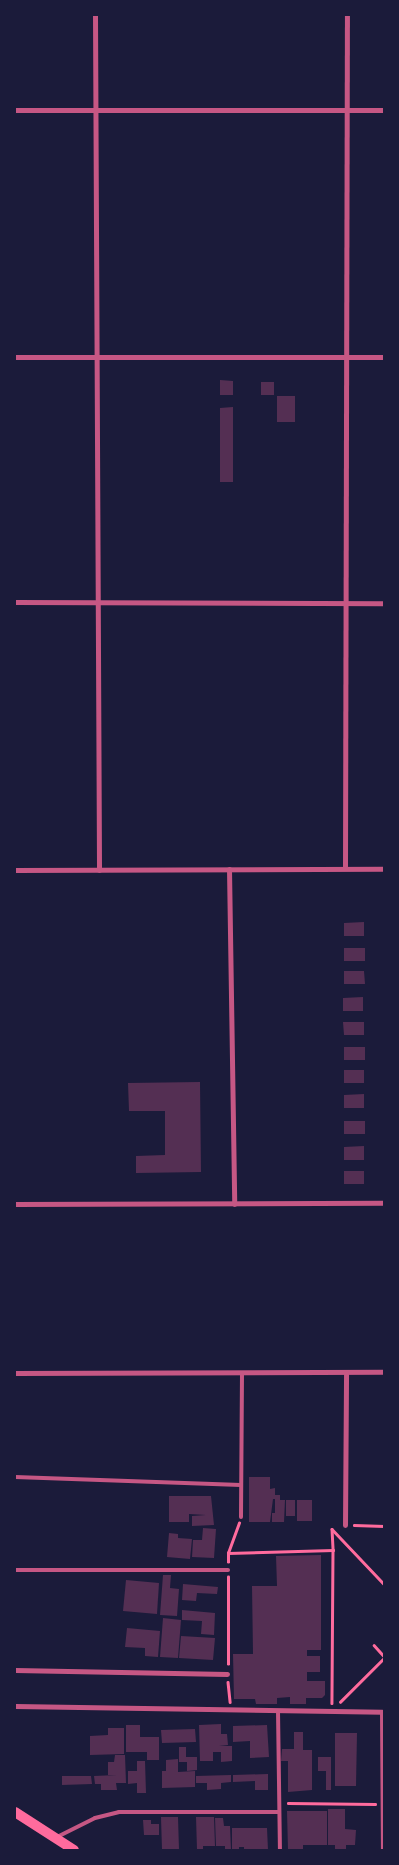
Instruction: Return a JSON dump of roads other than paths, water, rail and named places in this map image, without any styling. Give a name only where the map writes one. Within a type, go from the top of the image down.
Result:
[{"type":"main road","points":[[15,1812],[74,1850]]},
{"type":"street","points":[[95,15],[100,870]]},
{"type":"street","points":[[345,868],[347,15]]},
{"type":"street","points":[[15,110],[384,110]]},
{"type":"street","points":[[15,357],[384,357]]},
{"type":"street","points":[[15,602],[384,603]]},
{"type":"street","points":[[228,869],[234,1204]]},
{"type":"street","points":[[15,870],[384,869]]},
{"type":"street","points":[[15,1204],[384,1203]]},
{"type":"street","points":[[15,1374],[384,1372]]},
{"type":"street","points":[[345,1525],[346,1373]]},
{"type":"street","points":[[15,1670],[228,1674]]},
{"type":"street","points":[[15,1706],[382,1712],[383,1850]]},
{"type":"lane","points":[[241,1517],[242,1373]]},
{"type":"lane","points":[[15,1477],[241,1485]]},
{"type":"lane","points":[[15,1570],[228,1570]]},
{"type":"lane","points":[[278,1710],[280,1850]]},
{"type":"lane","points":[[56,1838],[95,1818],[119,1812],[279,1812]]}]
